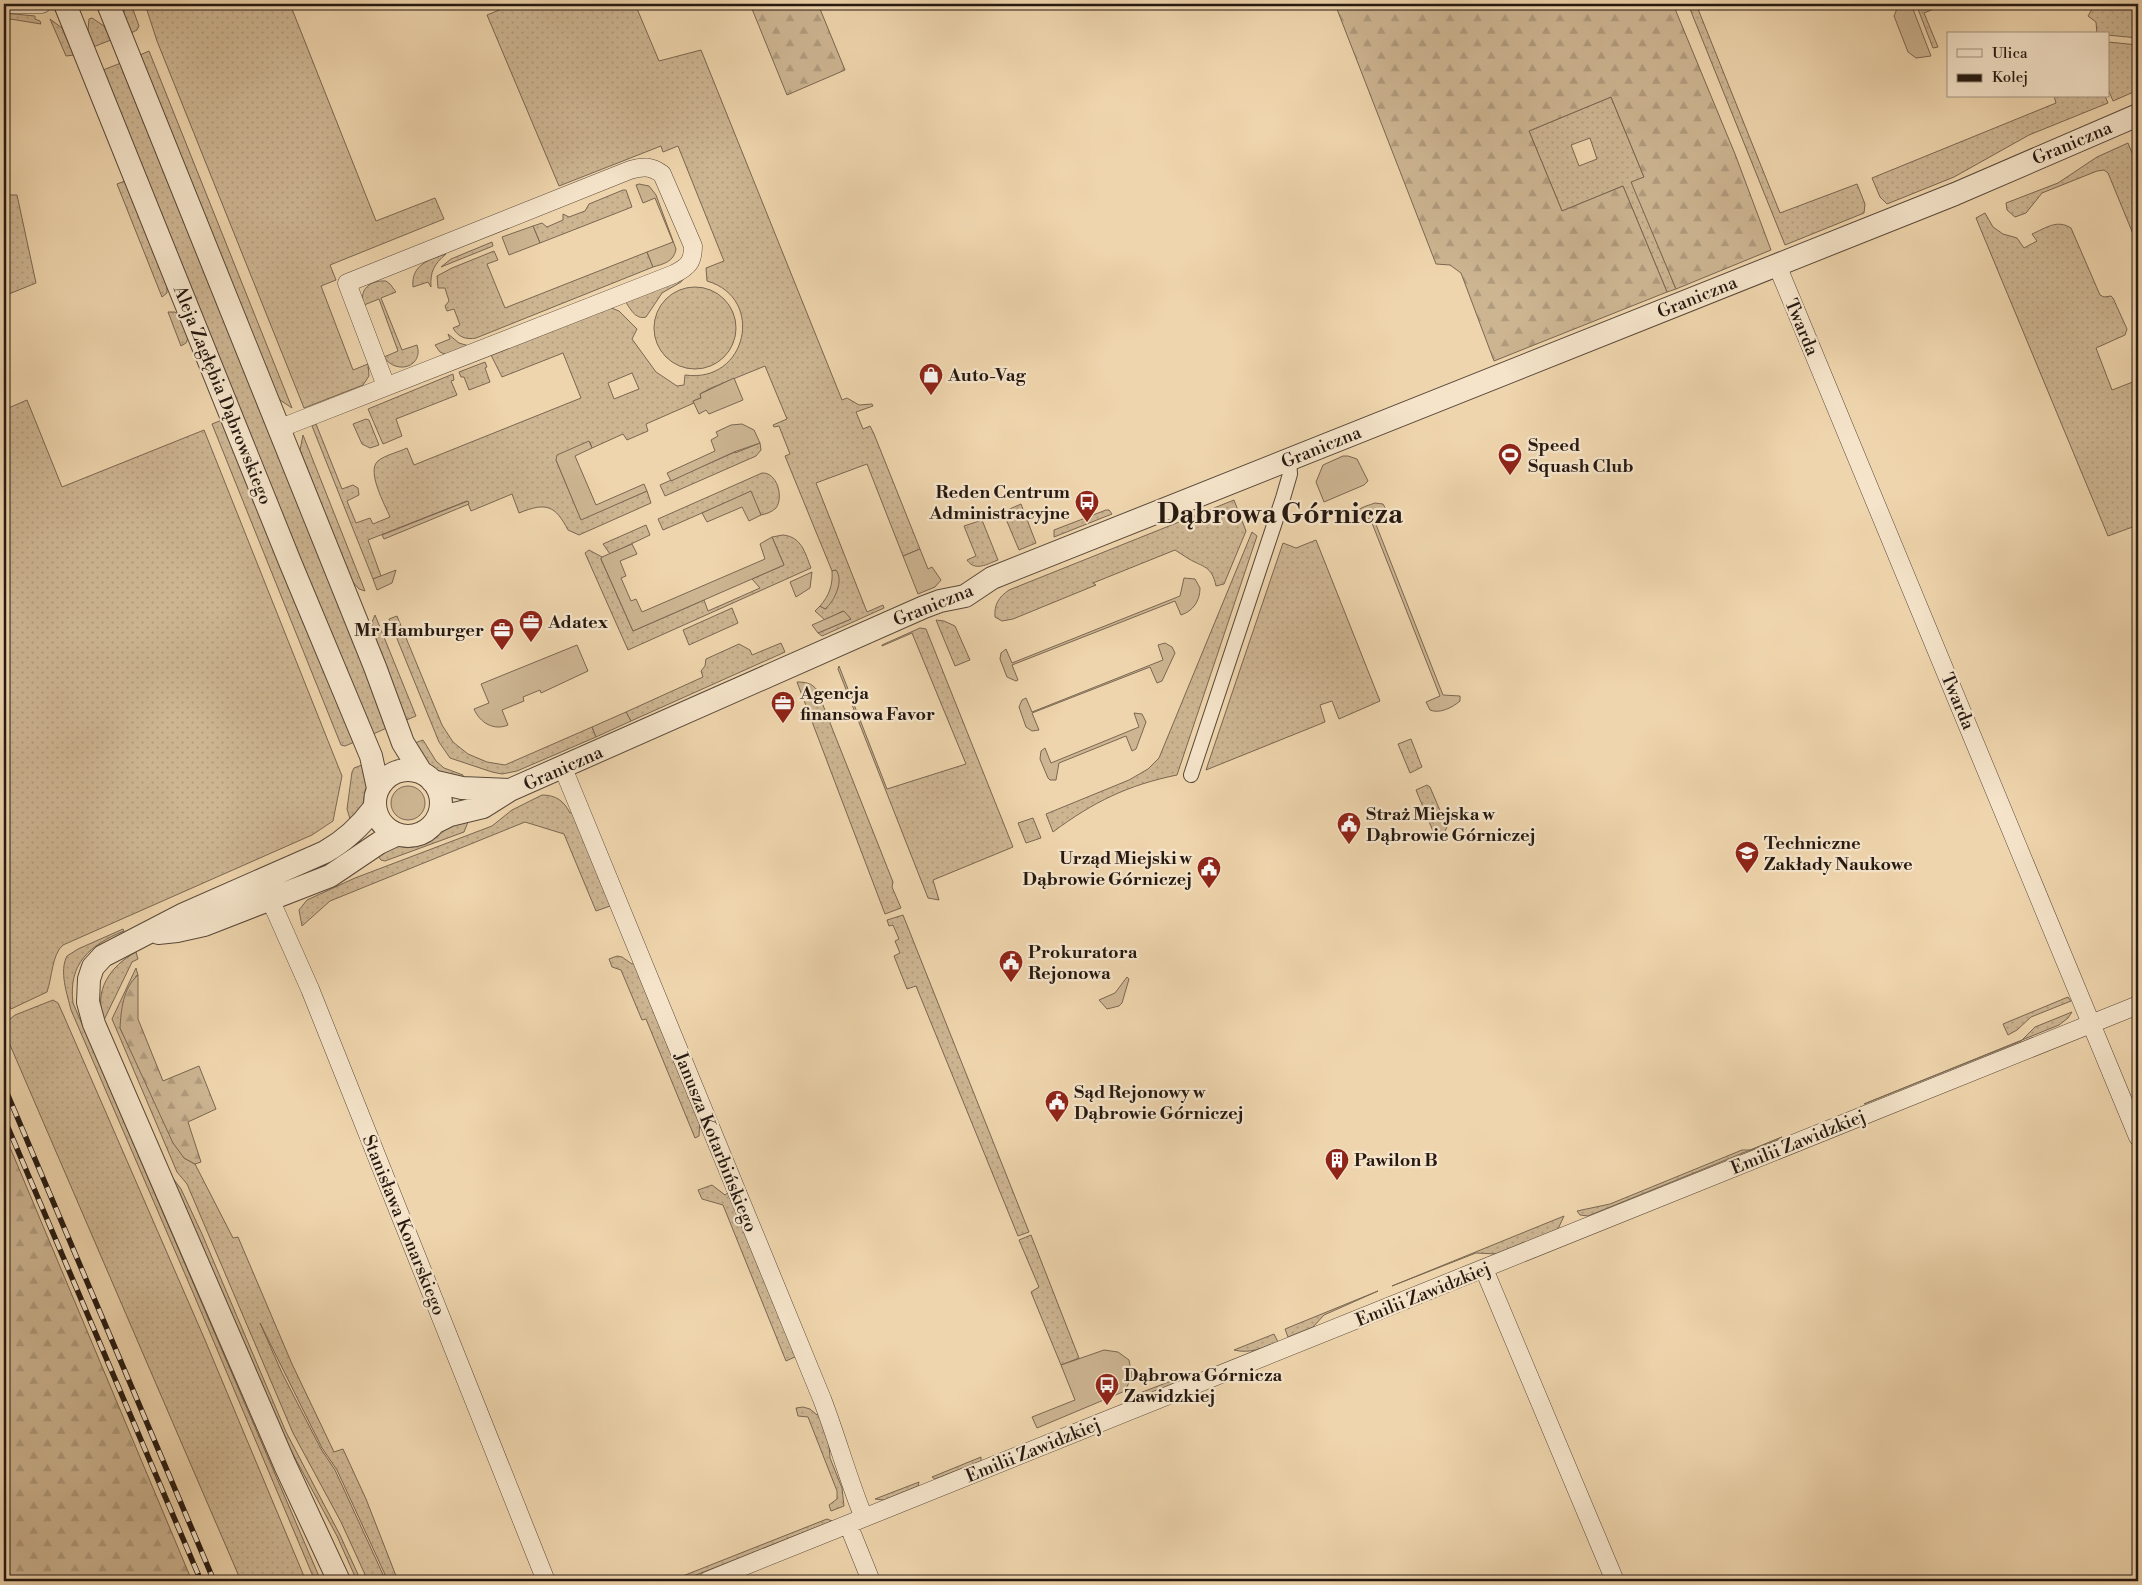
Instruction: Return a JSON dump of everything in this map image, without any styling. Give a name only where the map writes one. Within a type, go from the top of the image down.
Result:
[{"type":"street","points":[[4,4],[42,4]]},
{"type":"street","name":"Aleja Zagłębia Dąbrowskiego","points":[[65,4],[290,562],[372,756],[376,798]]},
{"type":"street","points":[[108,4],[375,667],[403,742],[426,776],[438,788],[441,800],[441,809],[436,822],[424,833],[415,836],[396,835],[379,843],[330,876],[192,928],[144,935]]},
{"type":"street","name":"Graniczna","points":[[436,822],[450,815],[483,807],[510,790],[924,607],[940,601],[965,596],[992,578],[1955,194],[2138,115]]},
{"type":"street","points":[[278,429],[386,386],[454,362],[674,274],[687,267],[693,256],[693,246],[669,185],[662,174],[647,167],[630,170],[347,283],[386,386]]},
{"type":"street","name":"Twarda","points":[[1777,265],[2138,1137]]},
{"type":"street","points":[[1191,775],[1290,474],[1289,459]]},
{"type":"street","name":"Janusza Kotarbińskiego","points":[[563,768],[833,1428],[843,1462],[871,1581]]},
{"type":"street","points":[[338,1581],[281,1457],[94,1024],[88,1002],[89,980],[93,967],[103,956],[184,914],[282,871],[344,841],[364,822],[384,780],[392,774],[411,770],[426,776]]},
{"type":"street","name":"Graniczna","points":[[426,776],[462,788],[510,790]]},
{"type":"street","points":[[376,798],[382,824],[396,835]]},
{"type":"street","points":[[270,899],[271,887],[282,871]]},
{"type":"street","name":"Stanisława Konarskiego","points":[[270,899],[310,989],[546,1581]]},
{"type":"street","name":"Emilii Zawidzkiej","points":[[707,1581],[2138,1004]]},
{"type":"street","points":[[1484,1269],[1615,1581]]},
{"type":"green space","points":[[124,4],[131,4],[139,26],[137,30],[131,33],[124,15]]},
{"type":"green space","points":[[145,4],[290,4],[376,221],[435,198],[444,219],[330,265],[336,280],[321,286],[353,370],[368,364],[369,376],[363,385],[304,408],[157,41]]},
{"type":"green space","points":[[514,4],[635,4],[659,61],[701,50],[842,400],[847,398],[859,405],[872,404],[873,406],[856,412],[863,429],[870,426],[874,434],[920,549],[903,556],[867,464],[816,483],[867,612],[883,605],[884,608],[822,636],[818,633],[851,619],[843,611],[825,620],[815,611],[820,606],[826,609],[836,570],[832,571],[785,456],[790,454],[779,426],[774,427],[773,425],[787,419],[765,366],[711,388],[700,394],[701,398],[693,401],[694,403],[646,424],[648,431],[627,440],[623,434],[592,448],[590,442],[556,460],[581,519],[647,491],[651,503],[579,535],[568,530],[559,515],[549,508],[536,508],[519,513],[512,494],[471,511],[467,501],[368,540],[381,576],[373,579],[312,426],[316,424],[342,489],[353,485],[358,488],[359,495],[347,501],[356,523],[370,518],[373,524],[390,517],[375,480],[375,466],[381,459],[407,448],[414,465],[581,398],[563,353],[502,377],[491,355],[609,307],[619,311],[637,329],[632,339],[656,372],[677,386],[684,385],[685,375],[706,374],[723,366],[735,354],[741,338],[742,321],[737,304],[726,290],[707,281],[706,268],[724,261],[678,146],[663,152],[661,146],[559,186],[487,15]],"holes":[[[632,373],[639,389],[614,399],[608,383]]]},
{"type":"green space","points":[[750,4],[818,4],[845,70],[787,95]]},
{"type":"green space","points":[[1335,4],[1673,4],[1735,154],[1771,250],[1676,289],[1631,182],[1644,177],[1611,97],[1529,131],[1562,211],[1623,186],[1667,292],[1494,361],[1461,273],[1450,265],[1436,264]]},
{"type":"green space","points":[[1688,4],[1696,4],[1780,213],[1857,184],[1865,204],[1864,213],[1785,245]]},
{"type":"green space","points":[[1899,4],[1911,4],[1931,56],[1916,58],[1908,52],[1894,16]]},
{"type":"green space","points":[[1916,4],[1946,4],[1924,13],[1938,47],[1933,48]]},
{"type":"green space","points":[[2095,4],[2138,4],[2138,38],[2110,35],[2110,32],[2097,32],[2096,22],[2088,16]]},
{"type":"green space","points":[[4,13],[35,16],[35,19],[40,21],[41,24],[4,18]]},
{"type":"green space","points":[[92,18],[104,26],[111,40],[93,47],[88,30],[89,19]]},
{"type":"green space","points":[[50,19],[62,28],[74,55],[66,56]]},
{"type":"green space","points":[[2110,42],[2138,45],[2138,90],[2113,101],[2110,94]]},
{"type":"green space","points":[[149,51],[292,408],[280,400],[277,395],[140,55]]},
{"type":"green space","points":[[121,63],[389,727],[371,735],[103,70]]},
{"type":"green space","points":[[1611,97],[1644,177],[1632,183],[1676,289],[1667,292],[1623,186],[1562,211],[1529,131]],"holes":[[[1590,138],[1597,159],[1579,166],[1571,145]]]},
{"type":"green space","points":[[2055,98],[2106,98],[2108,103],[2029,135],[1954,177],[1887,204],[1880,197],[1872,178],[2056,103]]},
{"type":"green space","points":[[2128,143],[2132,153],[2138,151],[2138,246],[2108,173],[2104,170],[2042,193],[2026,213],[2015,217],[2007,210],[2006,203],[2058,183],[2097,157]]},
{"type":"green space","points":[[125,181],[167,286],[167,293],[162,297],[117,184]]},
{"type":"green space","points":[[636,185],[649,186],[656,195],[676,249],[670,260],[653,267],[647,252],[673,242],[655,198],[643,203]]},
{"type":"green space","points":[[626,190],[632,207],[540,243],[533,226],[542,223],[547,227],[563,220],[563,214],[569,217],[585,211],[589,204]]},
{"type":"green space","points":[[4,195],[17,195],[36,283],[4,296]]},
{"type":"green space","points":[[1985,213],[1993,227],[2003,234],[2017,238],[2024,248],[2037,241],[2032,234],[2047,227],[2061,224],[2071,228],[2100,295],[2113,298],[2127,329],[2125,335],[2096,348],[2112,390],[2138,380],[2138,525],[2108,536],[1976,218]]},
{"type":"green space","points":[[533,226],[540,243],[509,255],[502,237]]},
{"type":"green space","points":[[492,242],[493,246],[441,267],[451,259]]},
{"type":"green space","points":[[494,251],[498,260],[487,264],[505,308],[647,252],[653,267],[476,338],[469,339],[457,334],[453,328],[460,325],[454,309],[447,311],[445,306],[449,301],[445,288],[438,288],[437,276]]},
{"type":"green space","points":[[446,254],[438,261],[434,269],[431,277],[431,287],[428,282],[413,287],[415,273],[422,264]]},
{"type":"green space","points":[[685,277],[681,282],[662,293],[646,317],[636,315],[625,301]]},
{"type":"green space","points":[[386,281],[396,292],[381,298],[402,350],[417,345],[417,358],[408,366],[396,366],[389,363],[384,357],[398,351],[379,299],[364,305],[364,290],[375,282]]},
{"type":"green space","points":[[695,287],[711,291],[724,299],[732,312],[736,328],[732,344],[724,357],[711,365],[695,369],[679,365],[666,357],[658,344],[654,328],[658,312],[666,299],[679,291]]},
{"type":"green space","points":[[168,312],[175,312],[180,316],[188,338],[186,343],[181,346]]},
{"type":"green space","points":[[448,334],[459,343],[469,346],[447,355],[440,352],[435,345],[450,339]]},
{"type":"green space","points":[[485,362],[490,382],[469,390],[464,377],[461,377],[459,372]]},
{"type":"green space","points":[[453,374],[454,380],[451,381],[457,395],[396,419],[402,436],[383,444],[368,409]]},
{"type":"green space","points":[[734,378],[743,400],[709,414],[706,410],[699,414],[693,401],[701,398],[700,394]]},
{"type":"green space","points":[[27,400],[62,487],[204,430],[342,776],[333,821],[312,835],[63,945],[54,960],[47,992],[11,1009],[9,1005],[4,1005],[4,410]]},
{"type":"green space","points":[[366,419],[369,420],[379,445],[370,448],[362,444],[353,424]]},
{"type":"green space","points":[[222,420],[322,667],[349,720],[357,741],[345,746],[341,745],[212,424]]},
{"type":"green space","points":[[742,424],[754,430],[760,443],[734,452],[671,481],[667,473],[715,451],[711,440],[718,436],[716,432],[731,425]]},
{"type":"green space","points":[[303,435],[365,591],[359,589],[352,581],[300,450]]},
{"type":"green space","points":[[589,441],[592,448],[575,456],[596,505],[644,484],[647,491],[581,520],[556,460],[557,455]]},
{"type":"green space","points":[[760,443],[761,450],[756,456],[665,496],[660,485]]},
{"type":"green space","points":[[1343,456],[1357,459],[1368,481],[1364,485],[1324,502],[1316,482],[1323,465]]},
{"type":"green space","points":[[762,473],[772,477],[778,486],[778,503],[773,511],[761,515],[750,492],[663,530],[658,519]]},
{"type":"green space","points":[[751,491],[761,515],[749,521],[742,507],[707,522],[702,513]]},
{"type":"green space","points":[[1234,500],[1246,531],[1224,584],[1216,586],[1212,574],[1206,568],[1175,550],[1093,583],[1096,585],[1013,619],[1002,621],[995,617],[995,608],[998,601],[1009,590]]},
{"type":"green space","points":[[468,501],[469,504],[384,539],[382,535]]},
{"type":"green space","points":[[1375,503],[1383,504],[1387,511],[1373,517],[1443,695],[1460,696],[1460,701],[1445,710],[1430,710],[1426,702],[1440,696],[1370,518],[1356,524],[1356,512],[1363,507]]},
{"type":"green space","points":[[1021,504],[1036,543],[1019,550],[1003,512]]},
{"type":"green space","points":[[1109,510],[1112,514],[1054,537],[1054,530]]},
{"type":"green space","points":[[982,520],[998,560],[985,565],[974,566],[967,560],[976,556],[964,526]]},
{"type":"green space","points":[[646,525],[650,535],[610,554],[603,544]]},
{"type":"green space","points":[[1252,532],[1257,536],[1177,775],[1143,784],[1112,796],[1082,812],[1053,832],[1046,814],[1129,780],[1148,769],[1159,758]]},
{"type":"green space","points":[[783,535],[799,542],[805,551],[811,568],[628,650],[585,553],[589,550],[602,557],[601,559],[633,631],[704,600],[708,611],[760,588],[752,579],[784,565],[772,537]]},
{"type":"green space","points":[[772,537],[784,565],[633,631],[601,559],[632,544],[637,554],[620,561],[626,576],[621,578],[631,601],[636,599],[642,612],[765,559],[760,544]]},
{"type":"green space","points":[[1316,540],[1380,701],[1339,719],[1332,701],[1320,705],[1325,722],[1206,770],[1283,543],[1296,548]]},
{"type":"green space","points":[[920,549],[928,569],[932,567],[941,580],[935,587],[918,594],[903,556]]},
{"type":"green space","points":[[396,570],[392,583],[377,590],[373,579]]},
{"type":"green space","points":[[836,570],[839,585],[835,596],[825,609],[820,606],[830,590],[832,571]]},
{"type":"green space","points":[[812,572],[810,588],[796,597],[790,582]]},
{"type":"green space","points":[[1184,578],[1195,579],[1200,588],[1197,601],[1185,613],[1181,615],[1175,601],[1012,665],[1018,680],[1007,677],[1000,659],[1001,653],[1006,649],[1012,663],[1180,596]]},
{"type":"green space","points":[[732,608],[738,623],[689,645],[683,630]]},
{"type":"green space","points":[[844,611],[851,619],[818,633],[812,625]]},
{"type":"green space","points":[[375,615],[416,716],[404,721],[373,631],[372,622]]},
{"type":"green space","points":[[397,616],[442,725],[453,742],[468,754],[487,762],[505,765],[592,727],[596,737],[517,771],[502,774],[450,758],[439,742],[389,619]]},
{"type":"green space","points":[[936,620],[955,626],[970,660],[955,666]]},
{"type":"green space","points":[[920,628],[926,629],[1013,847],[933,880],[939,900],[928,898],[838,669],[839,666],[887,789],[966,764],[912,633],[882,646]]},
{"type":"green space","points":[[781,643],[785,652],[631,721],[626,712],[703,677],[701,671],[705,666],[706,659],[739,644],[750,650],[752,655]]},
{"type":"green space","points":[[1165,643],[1172,647],[1175,653],[1162,681],[1157,683],[1150,667],[1032,713],[1039,730],[1032,731],[1026,727],[1019,707],[1022,700],[1026,698],[1032,712],[1163,660],[1158,645]]},
{"type":"green space","points":[[577,645],[588,671],[541,693],[540,690],[523,697],[524,701],[502,710],[508,725],[503,727],[493,726],[484,722],[477,714],[474,709],[489,703],[481,684]]},
{"type":"green space","points":[[797,682],[808,683],[817,690],[893,882],[892,887],[901,908],[885,914]]},
{"type":"green space","points":[[626,712],[631,721],[596,737],[592,727]]},
{"type":"green space","points":[[1134,713],[1142,714],[1146,722],[1136,749],[1132,751],[1126,736],[1059,763],[1056,780],[1048,778],[1040,759],[1041,751],[1045,748],[1051,763],[1139,727]]},
{"type":"green space","points":[[1411,739],[1422,767],[1410,773],[1398,744]]},
{"type":"green space","points":[[423,740],[436,761],[444,768],[463,775],[463,782],[438,772],[428,765],[412,744]]},
{"type":"green space","points":[[367,763],[367,795],[362,807],[351,822],[347,809],[352,772],[354,768]]},
{"type":"green space","points":[[1427,785],[1430,787],[1447,827],[1444,833],[1435,836],[1416,790]]},
{"type":"green space","points":[[408,786],[415,787],[420,791],[424,796],[424,810],[420,815],[415,819],[408,820],[401,819],[396,815],[392,810],[391,803],[392,796],[396,791],[401,787]]},
{"type":"green space","points":[[542,795],[559,799],[570,813],[575,811],[613,905],[596,911],[564,834],[525,822],[330,901],[302,926],[299,910],[307,900],[355,878],[492,826],[512,810]]},
{"type":"green space","points":[[1033,818],[1041,838],[1026,843],[1018,823]]},
{"type":"green space","points":[[468,822],[464,832],[385,861],[381,860],[376,854],[398,844],[421,843],[447,825]]},
{"type":"green space","points":[[903,915],[1029,1232],[1018,1236],[916,986],[907,989],[894,956],[900,953],[895,941],[899,939],[893,925],[889,926],[887,920]]},
{"type":"green space","points":[[123,929],[124,931],[101,943],[84,957],[74,977],[72,989],[73,1003],[321,1581],[315,1581],[71,1010],[64,975],[67,956],[78,949]]},
{"type":"green space","points":[[136,952],[138,959],[132,962],[104,1020],[101,999],[102,989],[106,980],[118,964]]},
{"type":"green space","points":[[617,956],[632,964],[637,962],[700,1118],[699,1136],[695,1138],[646,1019],[642,1020],[621,970],[612,967],[609,959]]},
{"type":"green space","points":[[136,968],[138,975],[136,976],[120,1028],[184,1158],[195,1164],[233,1238],[238,1237],[292,1364],[334,1452],[343,1449],[366,1499],[398,1581],[388,1581],[337,1470],[322,1448],[260,1323],[282,1373],[321,1449],[335,1470],[386,1581],[368,1581],[341,1522],[293,1433],[187,1184],[177,1172],[112,1019]]},
{"type":"green space","points":[[138,975],[138,1019],[163,1081],[199,1066],[216,1109],[188,1122],[201,1162],[195,1164],[184,1158],[173,1143],[120,1028],[122,1007],[126,993]]},
{"type":"green space","points":[[1127,977],[1129,979],[1122,1003],[1119,1006],[1107,1009],[1099,1000],[1115,993]]},
{"type":"green space","points":[[2068,997],[2071,1001],[2031,1017],[2017,1030],[2008,1035],[2003,1024]]},
{"type":"green space","points":[[53,1000],[58,1003],[63,1014],[205,1340],[306,1581],[241,1581],[4,1031],[4,1024],[15,1015]]},
{"type":"green space","points":[[2072,1012],[2059,1025],[2022,1040],[2035,1027]]},
{"type":"green space","points":[[2022,1040],[2021,1041],[1864,1104]]},
{"type":"green space","points":[[4,1133],[192,1581],[4,1581]]},
{"type":"green space","points":[[1742,1150],[1750,1150],[1588,1216],[1580,1215],[1577,1211],[1610,1204]]},
{"type":"green space","points":[[172,1177],[181,1189],[202,1234],[286,1432],[340,1535],[361,1581],[357,1581],[337,1536],[282,1434]]},
{"type":"green space","points":[[712,1185],[725,1195],[729,1192],[797,1356],[786,1361],[723,1205],[702,1199],[698,1190]]},
{"type":"green space","points":[[1564,1216],[1558,1229],[1497,1254],[1476,1253],[1392,1286]]},
{"type":"green space","points":[[1031,1235],[1079,1358],[1061,1365],[1031,1292],[1039,1287],[1019,1240]]},
{"type":"green space","points":[[1378,1291],[1324,1315],[1313,1327],[1288,1337],[1285,1329]]},
{"type":"green space","points":[[1274,1334],[1278,1342],[1251,1351],[1234,1350]]},
{"type":"green space","points":[[1104,1350],[1118,1352],[1129,1360],[1132,1376],[1125,1391],[1037,1428],[1032,1417],[1075,1400],[1061,1365]]},
{"type":"green space","points":[[1192,1373],[1185,1379],[1133,1400],[1132,1396]]},
{"type":"green space","points":[[796,1408],[810,1409],[817,1415],[821,1413],[829,1444],[830,1458],[842,1488],[844,1506],[831,1511],[829,1505],[837,1499],[837,1491],[808,1417],[798,1416]]},
{"type":"green space","points":[[981,1457],[981,1461],[935,1479],[932,1477]]},
{"type":"green space","points":[[919,1482],[918,1486],[884,1500],[875,1499]]},
{"type":"green space","points":[[827,1519],[832,1521],[681,1581],[670,1581]]},
{"type":"railway","points":[[4,1086],[214,1581]]},
{"type":"railway","points":[[4,1118],[201,1581]]},
{"type":"place","name":"Auto-Vag","points":[[931,396]]},
{"type":"place","name":"Speed Squash Club","points":[[1510,476]]},
{"type":"place","name":"Reden Centrum Administracyjne","points":[[1087,523]]},
{"type":"place","name":"Adatex","points":[[531,643]]},
{"type":"place","name":"Mr Hamburger","points":[[502,651]]},
{"type":"place","name":"Agencja finansowa Favor","points":[[783,724]]},
{"type":"place","name":"Straż Miejska w Dąbrowie Górniczej","points":[[1349,845]]},
{"type":"place","name":"Techniczne Zakłady Naukowe","points":[[1747,874]]},
{"type":"place","name":"Urząd Miejski w Dąbrowie Górniczej","points":[[1209,889]]},
{"type":"place","name":"Prokuratora Rejonowa","points":[[1011,983]]},
{"type":"place","name":"Sąd Rejonowy w Dąbrowie Górniczej","points":[[1057,1123]]},
{"type":"place","name":"Pawilon B","points":[[1337,1181]]},
{"type":"place","name":"Dąbrowa Górnicza Zawidzkiej","points":[[1107,1406]]},
{"type":"district","name":"Dąbrowa Górnicza","points":[[1280,513]]}]
